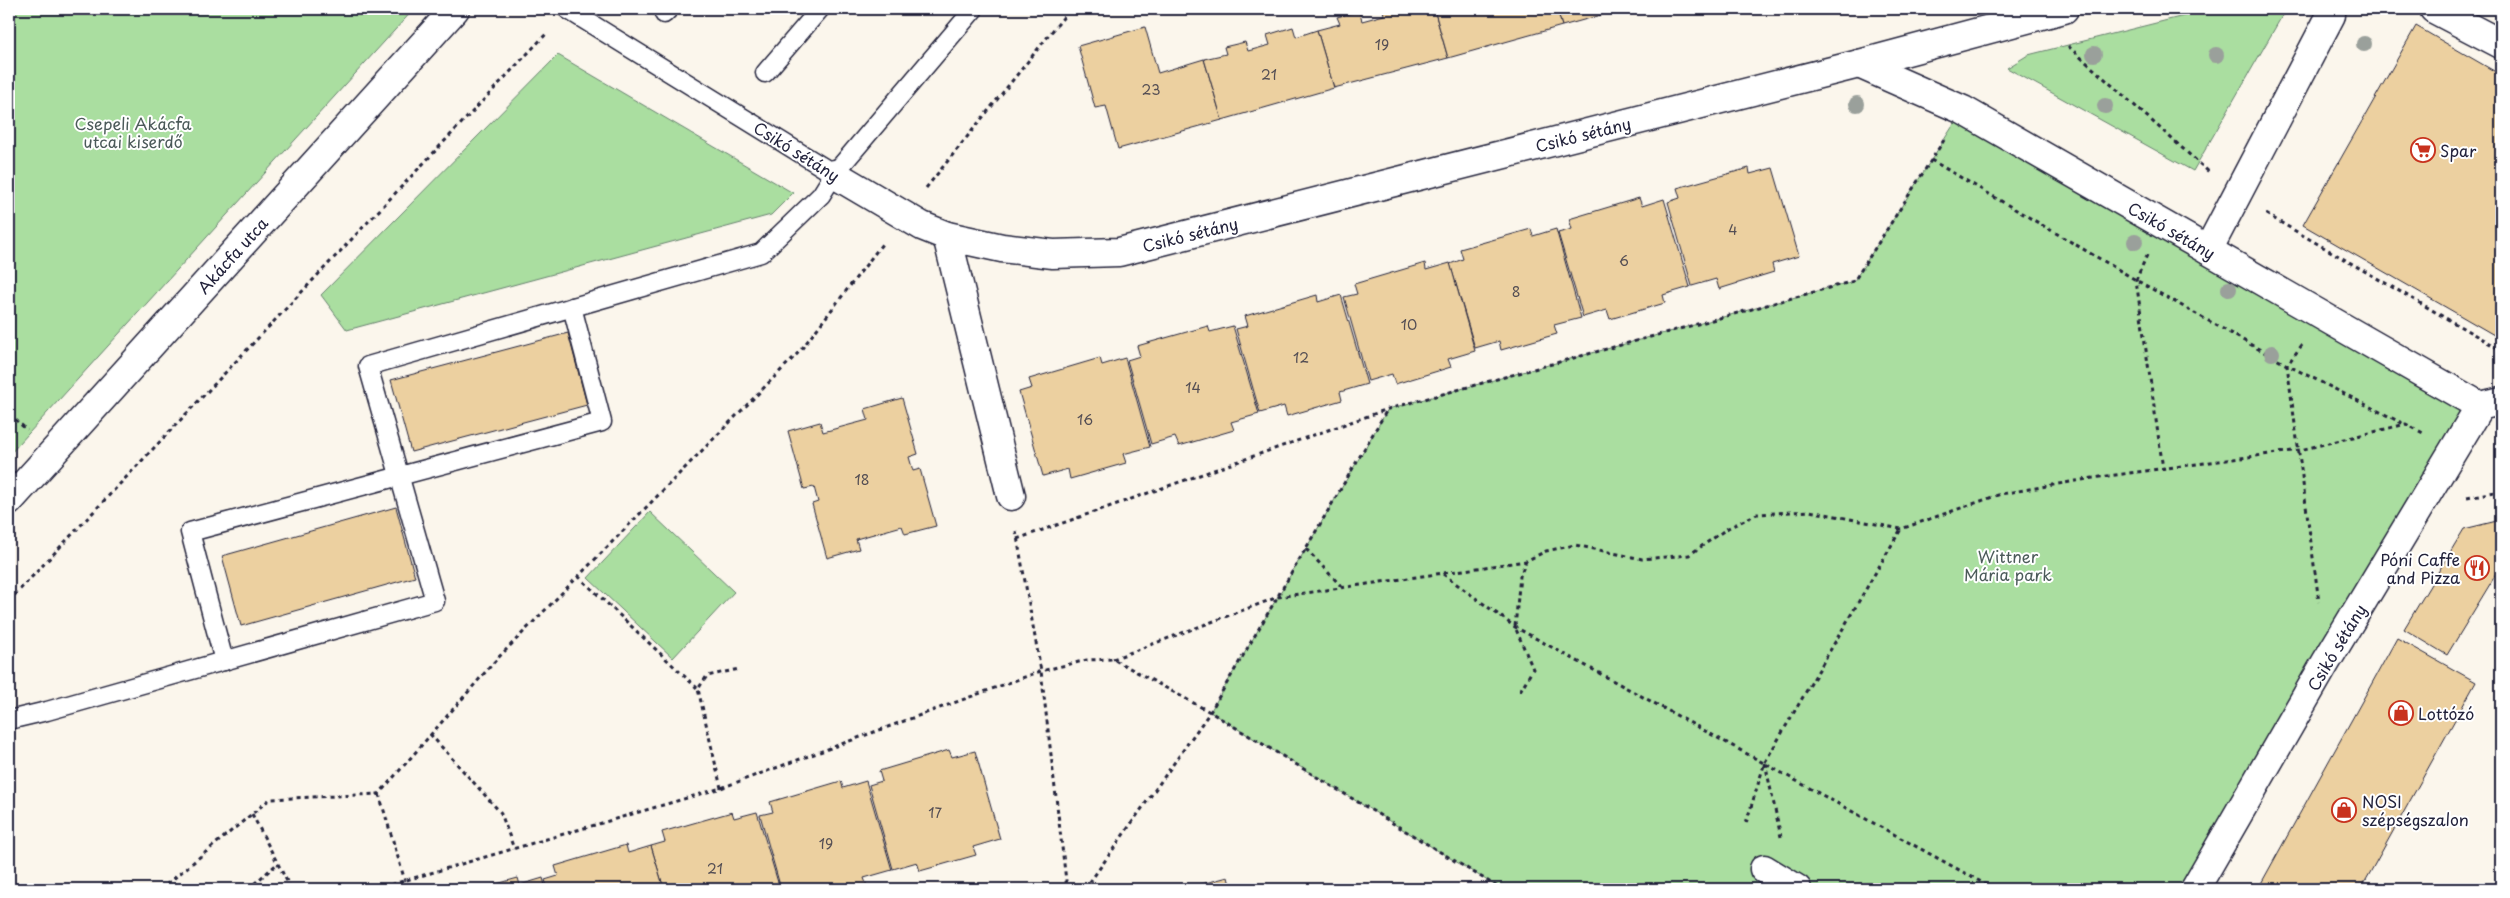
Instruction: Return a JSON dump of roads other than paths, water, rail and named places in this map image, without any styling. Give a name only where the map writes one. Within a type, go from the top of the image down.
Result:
[{"type":"street","name":"Akácfa utca","points":[[9,500],[455,9]]},
{"type":"street","name":"Csikó sétány","points":[[834,174],[904,216],[947,236],[1002,248],[1053,254],[1119,252],[1859,64],[2064,9]]},
{"type":"street","points":[[2434,9],[2501,44]]},
{"type":"street","points":[[2208,250],[2237,198],[2331,15]]},
{"type":"street","name":"Csikó sétány","points":[[1859,64],[1963,110],[2208,250],[2491,404],[2454,450],[2326,662],[2195,889]]},
{"type":"street","points":[[947,236],[1011,496]]},
{"type":"street","points":[[1764,869],[1797,889]]},
{"type":"lane","name":"Csikó sétány","points":[[568,9],[834,174]]},
{"type":"lane","points":[[765,73],[820,9]]},
{"type":"lane","points":[[9,720],[47,711],[434,601],[368,366],[761,253],[821,196],[834,174],[974,9]]},
{"type":"lane","points":[[224,661],[190,532],[602,422],[572,307]]},
{"type":"place","name":"Spar","points":[[2423,150]]},
{"type":"place","name":"Póni Caffe and Pizza","points":[[2477,568]]},
{"type":"place","name":"Lottózó","points":[[2401,713]]},
{"type":"place","name":"NOSI szépségszalon","points":[[2344,810]]},
{"type":"park label","name":"Csepeli Akácfa utcai kiserdő","points":[[133,132]]},
{"type":"park label","name":"Wittner Mária park","points":[[2008,565]]}]
